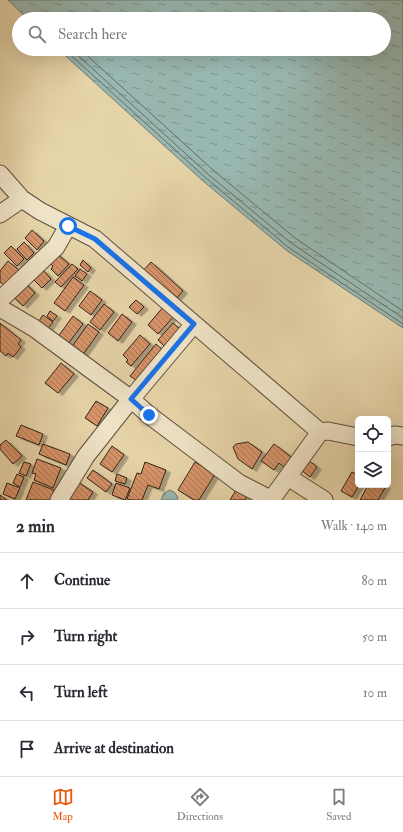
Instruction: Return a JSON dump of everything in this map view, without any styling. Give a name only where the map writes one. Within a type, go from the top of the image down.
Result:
[{"type":"street","points":[[0,174],[22,199],[68,226],[95,239],[320,432]]},
{"type":"street","points":[[0,214],[22,199]]},
{"type":"street","points":[[0,300],[56,247],[68,226]]},
{"type":"street","points":[[0,308],[34,328],[131,399],[149,415],[239,483],[271,500],[320,432],[328,431],[355,436]]},
{"type":"street","points":[[59,500],[86,456],[131,399],[194,324]]},
{"type":"street","points":[[288,477],[324,500]]},
{"type":"water","points":[[8,0],[403,0],[403,328],[286,250],[203,181],[66,56],[391,56],[391,12],[21,12]]},
{"type":"water","points":[[170,490],[175,493],[178,498],[177,500],[161,500],[164,493]]},
{"type":"building","points":[[32,230],[44,241],[37,250],[25,238]]},
{"type":"building","points":[[24,242],[34,253],[27,260],[17,249]]},
{"type":"building","points":[[11,246],[24,259],[17,266],[4,253]]},
{"type":"building","points":[[55,252],[69,264],[58,276],[51,269],[53,266],[47,261]]},
{"type":"building","points":[[83,260],[91,268],[88,272],[80,265]]},
{"type":"building","points":[[8,261],[20,271],[7,287],[0,282],[0,271]]},
{"type":"building","points":[[151,262],[183,291],[174,301],[142,272]]},
{"type":"building","points":[[72,264],[78,269],[61,287],[55,282]]},
{"type":"building","points":[[80,269],[87,274],[82,281],[75,276]]},
{"type":"building","points":[[43,270],[51,279],[42,288],[33,279]]},
{"type":"building","points":[[73,277],[84,285],[65,311],[54,303]]},
{"type":"building","points":[[23,281],[35,293],[23,306],[11,295]]},
{"type":"building","points":[[90,291],[102,300],[91,315],[79,306]]},
{"type":"building","points":[[136,300],[144,307],[137,314],[129,307]]},
{"type":"building","points":[[104,304],[114,312],[100,330],[90,322]]},
{"type":"building","points":[[164,306],[175,315],[158,334],[148,325]]},
{"type":"building","points":[[50,311],[57,316],[53,321],[47,316]]},
{"type":"building","points":[[122,314],[132,322],[118,341],[108,333]]},
{"type":"building","points":[[43,315],[53,322],[45,332],[36,325]]},
{"type":"building","points":[[73,316],[83,324],[65,348],[55,341]]},
{"type":"building","points":[[0,323],[21,340],[18,344],[21,347],[13,357],[8,353],[6,356],[0,351]]},
{"type":"building","points":[[173,323],[181,330],[166,348],[158,340]]},
{"type":"building","points":[[88,324],[99,332],[82,356],[71,348]]},
{"type":"building","points":[[140,335],[150,344],[131,366],[126,362],[128,360],[123,355]]},
{"type":"building","points":[[156,344],[164,351],[139,382],[130,376]]},
{"type":"building","points":[[61,363],[74,374],[58,393],[45,383]]},
{"type":"building","points":[[96,401],[108,408],[97,426],[85,418]]},
{"type":"building","points":[[21,425],[43,434],[39,445],[16,436]]},
{"type":"building","points":[[6,440],[22,456],[13,464],[0,449],[0,445]]},
{"type":"building","points":[[248,442],[262,452],[252,469],[238,459],[233,447],[236,444]]},
{"type":"building","points":[[43,444],[70,454],[66,465],[39,454]]},
{"type":"building","points":[[274,444],[294,459],[286,469],[279,463],[274,470],[261,461]]},
{"type":"building","points":[[112,446],[124,455],[112,472],[100,464]]},
{"type":"building","points":[[37,459],[61,468],[53,488],[34,480],[36,474],[32,473]]},
{"type":"building","points":[[308,460],[317,467],[310,477],[301,470]]},
{"type":"building","points":[[24,462],[31,464],[26,476],[19,473]]},
{"type":"building","points":[[145,462],[166,470],[159,489],[148,485],[142,500],[127,499],[137,473],[141,474]]},
{"type":"building","points":[[195,462],[215,474],[199,500],[194,500],[178,490]]},
{"type":"building","points":[[93,470],[112,484],[106,492],[87,478]]},
{"type":"building","points":[[352,472],[355,474],[355,488],[357,488],[352,497],[341,491]]},
{"type":"building","points":[[17,474],[24,477],[20,487],[13,483]]},
{"type":"building","points":[[117,474],[127,478],[125,484],[115,481]]},
{"type":"building","points":[[75,480],[93,492],[88,500],[62,500]]},
{"type":"building","points":[[33,482],[54,490],[50,500],[26,500]]},
{"type":"building","points":[[7,483],[20,488],[15,499],[3,494]]},
{"type":"building","points":[[116,483],[130,488],[125,500],[112,495]]},
{"type":"building","points":[[366,488],[385,488],[378,500],[360,500]]},
{"type":"building","points":[[236,490],[247,496],[245,500],[230,500]]},
{"type":"building","points":[[0,495],[7,500],[0,500]]},
{"type":"route","points":[[68,226],[95,239],[194,324],[131,399],[149,415]]}]
